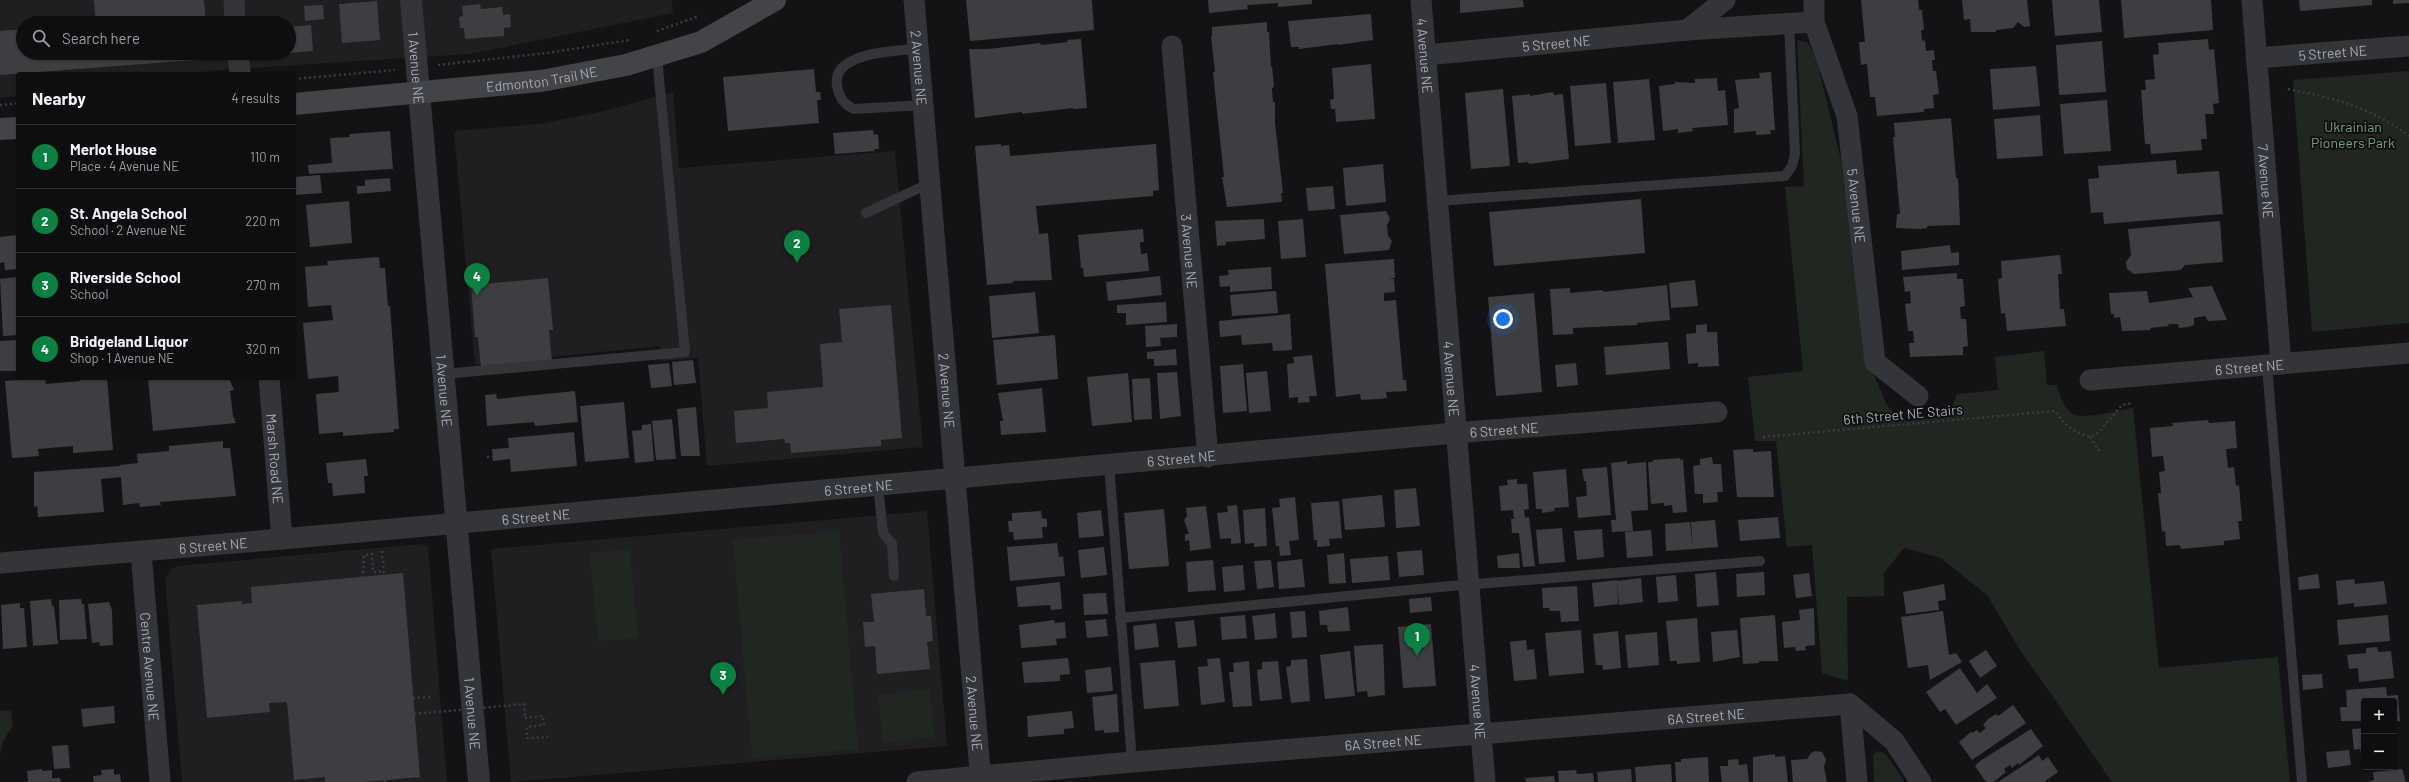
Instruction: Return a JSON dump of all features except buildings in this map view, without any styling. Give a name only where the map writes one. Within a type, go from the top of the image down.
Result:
[{"type":"main road","name":"Edmonton Trail NE","points":[[296,104],[540,81],[626,65],[657,57],[701,42],[775,0]]},
{"type":"main road","points":[[0,129],[16,128]]},
{"type":"street","points":[[234,0],[235,16]]},
{"type":"street","name":"1 Avenue NE","points":[[410,0],[417,93],[444,374],[479,782]]},
{"type":"street","name":"2 Avenue NE","points":[[914,0],[957,477],[981,779]]},
{"type":"street","name":"4 Avenue NE","points":[[1421,0],[1455,433],[1485,782]]},
{"type":"street","points":[[1687,30],[1725,0]]},
{"type":"street","name":"5 Avenue NE","points":[[1814,0],[1814,22],[1847,116],[1875,362],[1918,396]]},
{"type":"street","name":"7 Avenue NE","points":[[2252,0],[2274,365]]},
{"type":"street","name":"5 Street NE","points":[[1426,55],[1687,30],[1814,22]]},
{"type":"street","name":"3 Avenue NE","points":[[1172,46],[1208,457]]},
{"type":"street","name":"5 Street NE","points":[[2256,58],[2409,46]]},
{"type":"street","points":[[239,60],[240,72]]},
{"type":"street","name":"6 Street NE","points":[[2090,380],[2409,353]]},
{"type":"street","name":"Marsh Road NE","points":[[269,380],[282,539]]},
{"type":"street","name":"6 Street NE","points":[[0,563],[141,552],[957,477],[1208,457],[1455,433],[1716,412]]},
{"type":"street","name":"Centre Avenue NE","points":[[141,552],[160,782]]},
{"type":"street","points":[[1850,704],[1857,782]]},
{"type":"street","points":[[1850,704],[1894,741],[1921,782]]},
{"type":"street","name":"6A Street NE","points":[[917,782],[981,779],[1132,762],[1850,704]]},
{"type":"lane","points":[[1437,201],[1785,176],[1792,166],[1795,154],[1789,23]]},
{"type":"lane","points":[[918,49],[890,52],[853,60],[842,66],[837,81],[839,95],[846,105],[854,109],[923,105]]},
{"type":"lane","points":[[444,374],[685,352],[657,57]]},
{"type":"lane","points":[[866,212],[930,183]]},
{"type":"lane","points":[[2274,365],[2302,782]]},
{"type":"lane","points":[[1109,464],[1132,762]]},
{"type":"lane","points":[[878,485],[883,533],[892,544],[894,576]]},
{"type":"lane","points":[[1120,618],[1468,585],[1760,561]]},
{"type":"path","points":[[654,32],[703,15]]},
{"type":"path","points":[[296,79],[415,68],[547,53],[634,39]]},
{"type":"path","points":[[2288,89],[2344,101],[2389,121],[2409,136]]},
{"type":"path","points":[[0,105],[16,103]]},
{"type":"path","points":[[2100,452],[2090,438],[2098,433],[2122,405],[2133,403]]},
{"type":"path","name":"6th Street NE Stairs","points":[[1763,436],[2055,411],[2062,422],[2076,433],[2090,438]]},
{"type":"path","points":[[487,457],[493,457]]},
{"type":"path","points":[[363,578],[364,555],[372,554],[373,572],[384,573],[382,545]]},
{"type":"path","points":[[413,698],[430,697]]},
{"type":"path","points":[[414,714],[524,704],[525,718],[543,716],[544,726],[527,727],[527,738],[548,737]]},
{"type":"shaded area","points":[[0,0],[672,0],[673,13],[470,54],[202,72],[16,72],[16,96],[0,98]]},
{"type":"shaded area","points":[[673,92],[679,168],[895,151],[923,447],[707,466],[698,358],[662,361],[660,346],[475,365],[454,131],[540,124],[604,111]]},
{"type":"shaded area","points":[[927,511],[947,746],[511,782],[491,549]]},
{"type":"shaded area","points":[[421,544],[428,547],[447,782],[182,782],[165,579],[170,570],[177,566]]},
{"type":"green space","points":[[1797,40],[1808,43],[1816,58],[1841,160],[1869,364],[1887,405],[1897,417],[1907,421],[1949,416],[1957,394],[1998,390],[1995,357],[2044,351],[2047,385],[2057,385],[2062,400],[2071,413],[2082,416],[2110,413],[2133,408],[2159,668],[2278,657],[2290,782],[2112,782],[2018,647],[1988,596],[1941,558],[1904,548],[1884,573],[1884,596],[1847,597],[1848,681],[1822,673],[1812,545],[1787,547],[1776,441],[1755,441],[1748,377],[1803,371],[1785,187],[1804,186]]},
{"type":"green space","name":"Ukrainian Pioneers Park","points":[[2409,71],[2409,323],[2312,332],[2293,80]]},
{"type":"green space","points":[[839,531],[858,749],[752,758],[733,540]]},
{"type":"green space","points":[[630,549],[638,638],[598,641],[590,553]]},
{"type":"green space","points":[[930,689],[934,737],[883,743],[878,695]]},
{"type":"green space","points":[[11,710],[13,726],[3,741],[0,754],[0,711]]},
{"type":"green space","points":[[1877,751],[1885,753],[1905,782],[1874,782],[1873,756]]},
{"type":"place","name":"St. Angela School","points":[[797,263]]},
{"type":"place","name":"Bridgeland Liquor","points":[[477,296]]},
{"type":"place","name":"Merlot House","points":[[1417,656]]},
{"type":"place","name":"Riverside School","points":[[723,695]]}]
